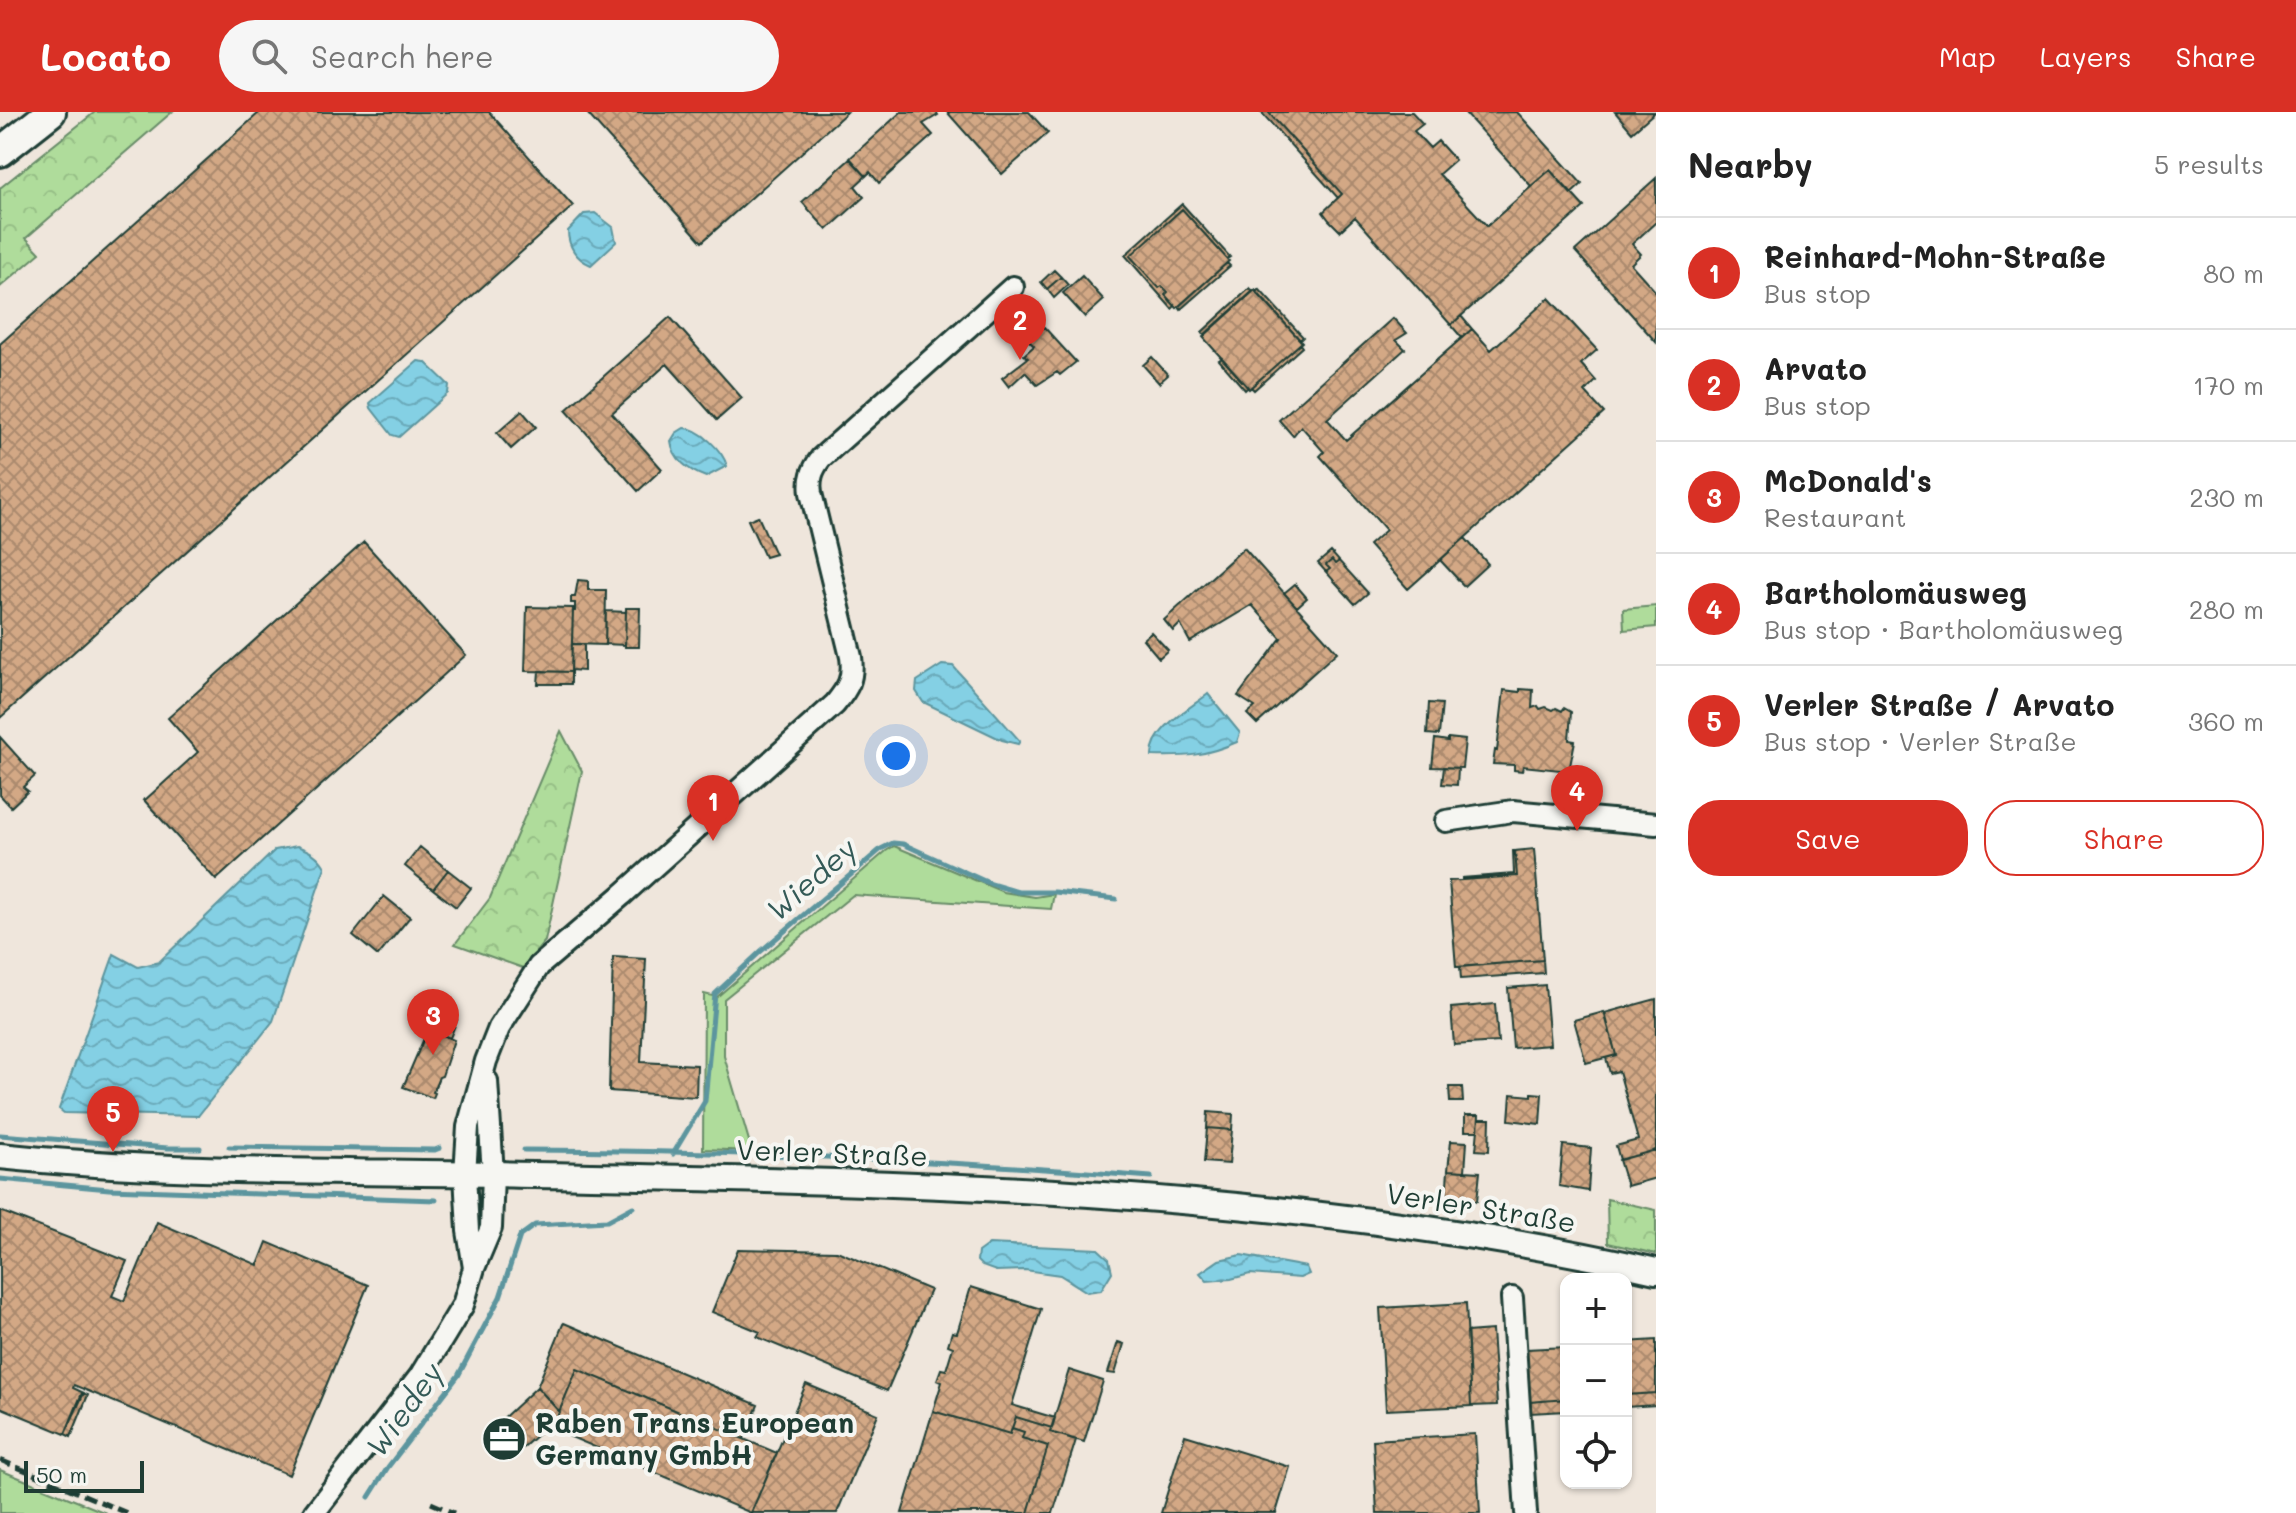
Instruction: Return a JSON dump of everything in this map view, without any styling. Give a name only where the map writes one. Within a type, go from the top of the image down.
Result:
[{"type":"highway","points":[[0,152],[51,112]]},
{"type":"main road","name":"Verler Straße","points":[[0,1156],[114,1165],[969,1188],[1201,1202],[1329,1215],[1504,1241],[1656,1271]]},
{"type":"street","points":[[474,1268],[468,1231],[465,1174],[468,1127],[486,1061],[499,1028],[539,966],[813,724],[850,685],[853,672],[851,657],[811,493],[813,469],[821,458],[1013,287]]},
{"type":"street","points":[[1446,821],[1513,811],[1656,824]]},
{"type":"street","points":[[321,1511],[420,1376],[463,1305],[491,1228],[493,1174],[486,1061]]},
{"type":"street","points":[[1512,1298],[1526,1513]]},
{"type":"green space","points":[[95,112],[172,112],[26,238],[40,253],[0,287],[0,188]]},
{"type":"green space","points":[[1656,606],[1656,627],[1624,630],[1623,609]]},
{"type":"green space","points":[[561,731],[582,771],[545,941],[523,968],[455,944],[490,898]]},
{"type":"green space","points":[[894,846],[1003,892],[1035,897],[1054,894],[1051,909],[853,895],[724,999],[724,1056],[752,1151],[703,1149],[704,994],[717,997]]},
{"type":"green space","points":[[1607,1199],[1656,1210],[1656,1254],[1608,1243]]},
{"type":"green space","points":[[0,1470],[106,1513],[0,1513]]},
{"type":"water","points":[[595,213],[613,227],[616,242],[591,265],[574,251],[568,231],[584,214]]},
{"type":"water","points":[[418,361],[425,362],[449,385],[448,393],[399,437],[392,435],[370,403]]},
{"type":"water","points":[[684,428],[710,441],[727,466],[706,477],[683,464],[671,441]]},
{"type":"water","points":[[942,665],[953,666],[1020,741],[1018,744],[1002,740],[923,702],[916,691],[917,681]]},
{"type":"water","points":[[1208,694],[1240,733],[1237,742],[1195,755],[1152,756],[1153,746],[1164,728]]},
{"type":"water","points":[[297,846],[320,859],[325,867],[273,1021],[198,1116],[64,1113],[59,1109],[114,954],[138,967],[159,962],[275,850]]},
{"type":"water","points":[[989,1244],[1098,1249],[1109,1259],[1112,1272],[1101,1290],[1087,1292],[1060,1275],[1025,1270],[996,1271],[982,1266],[977,1261],[978,1252]]},
{"type":"water","points":[[1241,1255],[1306,1267],[1309,1274],[1300,1278],[1250,1274],[1207,1281],[1200,1273],[1219,1260]]},
{"type":"building","points":[[260,112],[489,112],[573,206],[0,718],[0,344]]},
{"type":"building","points":[[586,112],[847,112],[702,242]]},
{"type":"building","points":[[901,112],[936,112],[938,115],[923,124],[933,135],[879,183],[870,172],[866,176],[850,158]]},
{"type":"building","points":[[947,112],[1029,112],[1048,133],[1002,174]]},
{"type":"building","points":[[1261,112],[1268,112],[1342,194],[1338,198]]},
{"type":"building","points":[[1268,112],[1412,112],[1423,124],[1414,131],[1430,148],[1438,141],[1455,160],[1439,174],[1487,226],[1550,170],[1584,207],[1451,325],[1355,217],[1340,231],[1329,220],[1323,212],[1342,194]]},
{"type":"building","points":[[1517,112],[1582,184],[1571,194],[1550,170],[1531,186],[1465,113]]},
{"type":"building","points":[[1615,112],[1655,112],[1632,132]]},
{"type":"building","points":[[850,159],[866,176],[855,186],[864,197],[827,230],[802,202]]},
{"type":"building","points":[[1656,178],[1656,222],[1632,244],[1641,254],[1631,264],[1656,292],[1656,342],[1575,251]]},
{"type":"building","points":[[1182,204],[1230,257],[1227,259],[1182,209],[1130,256],[1159,288],[1162,286],[1168,292],[1165,295],[1175,306],[1172,309],[1125,255]]},
{"type":"building","points":[[1182,209],[1229,261],[1177,308],[1165,295],[1168,292],[1162,286],[1159,288],[1130,256]]},
{"type":"building","points":[[1227,263],[1230,266],[1181,309],[1179,306]]},
{"type":"building","points":[[1054,270],[1061,277],[1047,289],[1041,282]]},
{"type":"building","points":[[1082,276],[1104,300],[1085,317],[1063,293]]},
{"type":"building","points":[[1061,277],[1068,285],[1054,298],[1047,289]]},
{"type":"building","points":[[1250,288],[1253,291],[1204,335],[1202,332]]},
{"type":"building","points":[[1259,289],[1303,337],[1300,340],[1256,292]]},
{"type":"building","points":[[1255,290],[1302,342],[1249,389],[1203,337]]},
{"type":"building","points":[[1549,298],[1597,350],[1581,364],[1596,381],[1585,392],[1604,413],[1408,589],[1369,545],[1386,530],[1320,456],[1324,452],[1301,426],[1293,436],[1279,420],[1393,318],[1407,333],[1396,340],[1405,349],[1327,419],[1346,440],[1472,329],[1491,350]]},
{"type":"building","points":[[1461,316],[1472,329],[1462,338],[1451,325]]},
{"type":"building","points":[[670,317],[742,398],[717,420],[667,364],[612,413],[662,469],[638,491],[566,410]]},
{"type":"building","points":[[1044,327],[1076,362],[1060,375],[1057,372],[1037,385],[1025,372],[1009,387],[1002,378],[1028,358],[1024,355],[1034,346],[1029,341]]},
{"type":"building","points":[[1300,344],[1302,347],[1254,390],[1251,387]]},
{"type":"building","points":[[1152,357],[1168,375],[1159,383],[1143,365]]},
{"type":"building","points":[[1222,358],[1248,387],[1245,390],[1219,360]]},
{"type":"building","points":[[522,411],[536,427],[511,449],[497,433]]},
{"type":"building","points":[[758,516],[775,554],[765,557],[748,520]]},
{"type":"building","points":[[1465,538],[1488,564],[1464,586],[1440,560]]},
{"type":"building","points":[[364,542],[466,655],[216,880],[143,799],[198,752],[168,718]]},
{"type":"building","points":[[1244,548],[1337,652],[1257,724],[1247,714],[1255,707],[1238,696],[1281,638],[1252,605],[1190,642],[1180,624],[1173,631],[1164,620]]},
{"type":"building","points":[[1331,552],[1339,561],[1335,564],[1332,560],[1326,565],[1330,569],[1326,572],[1318,563]]},
{"type":"building","points":[[1332,560],[1335,564],[1339,561],[1368,593],[1355,604],[1326,572],[1330,569],[1326,565]]},
{"type":"building","points":[[578,580],[588,581],[588,590],[606,590],[605,645],[572,644],[575,603],[571,603],[571,597],[575,597]]},
{"type":"building","points":[[1295,584],[1307,598],[1297,607],[1284,593]]},
{"type":"building","points":[[527,607],[573,608],[571,672],[525,671]]},
{"type":"building","points":[[626,608],[640,608],[639,647],[625,647]]},
{"type":"building","points":[[606,611],[626,612],[625,645],[605,644]]},
{"type":"building","points":[[1151,632],[1168,650],[1159,658],[1143,639]]},
{"type":"building","points":[[572,644],[584,644],[584,671],[571,670]]},
{"type":"building","points":[[539,671],[571,672],[571,684],[538,684]]},
{"type":"building","points":[[1520,689],[1533,690],[1532,708],[1538,706],[1540,709],[1546,707],[1562,711],[1564,708],[1571,712],[1569,740],[1575,741],[1569,771],[1523,766],[1522,771],[1514,770],[1514,765],[1493,764],[1504,690],[1520,692]]},
{"type":"building","points":[[1429,703],[1442,704],[1439,735],[1427,734]]},
{"type":"building","points":[[0,737],[35,776],[23,787],[28,791],[11,807],[0,795]]},
{"type":"building","points":[[1448,738],[1465,740],[1462,768],[1432,767],[1435,739],[1448,741]]},
{"type":"building","points":[[1444,767],[1458,768],[1457,785],[1442,784]]},
{"type":"building","points":[[420,847],[448,870],[433,889],[405,866]]},
{"type":"building","points":[[1534,849],[1543,960],[1456,967],[1449,881],[1517,876],[1515,851]]},
{"type":"building","points":[[1513,851],[1517,876],[1462,880],[1514,874]]},
{"type":"building","points":[[448,870],[471,888],[456,907],[433,889]]},
{"type":"building","points":[[384,896],[410,917],[378,956],[353,935]]},
{"type":"building","points":[[613,957],[646,959],[641,1062],[697,1065],[696,1097],[609,1091]]},
{"type":"building","points":[[1543,960],[1544,973],[1461,979],[1460,967]]},
{"type":"building","points":[[1545,985],[1550,1045],[1513,1048],[1508,988]]},
{"type":"building","points":[[1656,999],[1656,1150],[1620,1160],[1616,1146],[1638,1140],[1619,1071],[1610,1073],[1606,1058],[1616,1055],[1605,1013]]},
{"type":"building","points":[[1495,1004],[1498,1042],[1454,1045],[1451,1008]]},
{"type":"building","points":[[1604,1012],[1616,1055],[1586,1063],[1574,1020]]},
{"type":"building","points":[[442,1014],[457,1020],[450,1038],[430,1030],[433,1021]]},
{"type":"building","points":[[428,1029],[454,1040],[433,1098],[403,1087]]},
{"type":"building","points":[[1449,1087],[1462,1087],[1463,1102],[1450,1102]]},
{"type":"building","points":[[1532,1093],[1542,1094],[1540,1124],[1509,1120],[1511,1094],[1532,1096]]},
{"type":"building","points":[[1208,1112],[1233,1114],[1232,1130],[1207,1128]]},
{"type":"building","points":[[1465,1115],[1479,1115],[1478,1131],[1465,1131]]},
{"type":"building","points":[[1479,1119],[1490,1119],[1489,1151],[1476,1150]]},
{"type":"building","points":[[1207,1128],[1232,1130],[1229,1164],[1204,1162]]},
{"type":"building","points":[[1451,1141],[1467,1142],[1465,1171],[1448,1170]]},
{"type":"building","points":[[1563,1145],[1591,1148],[1588,1191],[1559,1186]]},
{"type":"building","points":[[1656,1150],[1656,1178],[1627,1186],[1619,1160]]},
{"type":"building","points":[[1448,1170],[1480,1172],[1477,1201],[1446,1199]]},
{"type":"building","points":[[0,1211],[127,1261],[112,1296],[124,1301],[157,1222],[258,1265],[267,1242],[368,1285],[289,1475],[74,1385],[73,1388],[84,1393],[65,1434],[0,1407]]},
{"type":"building","points":[[738,1249],[837,1251],[930,1290],[887,1391],[757,1337],[760,1332],[712,1312]]},
{"type":"building","points":[[971,1287],[1041,1309],[1012,1405],[1055,1418],[1052,1428],[1016,1417],[1010,1434],[933,1411],[942,1382],[937,1380],[941,1369],[946,1370],[953,1347],[948,1345],[952,1332],[957,1333]]},
{"type":"building","points":[[1466,1303],[1471,1406],[1386,1410],[1380,1308]]},
{"type":"building","points":[[564,1323],[758,1405],[744,1439],[577,1369],[559,1412],[537,1387]]},
{"type":"building","points":[[1492,1330],[1497,1405],[1471,1406],[1467,1332]]},
{"type":"building","points":[[1656,1340],[1656,1393],[1632,1395],[1632,1342]]},
{"type":"building","points":[[1118,1342],[1124,1344],[1115,1374],[1108,1373]]},
{"type":"building","points":[[1560,1347],[1560,1400],[1530,1402],[1526,1349]]},
{"type":"building","points":[[577,1369],[777,1453],[751,1513],[552,1429]]},
{"type":"building","points":[[1069,1370],[1103,1381],[1084,1442],[1050,1432]]},
{"type":"building","points":[[806,1384],[878,1414],[837,1513],[751,1513]]},
{"type":"building","points":[[537,1387],[560,1412],[552,1429],[546,1427],[509,1460],[486,1434]]},
{"type":"building","points":[[82,1393],[88,1395],[71,1437],[65,1434]]},
{"type":"building","points":[[1656,1393],[1656,1405],[1632,1407],[1632,1395]]},
{"type":"building","points":[[1560,1400],[1560,1411],[1530,1413],[1530,1402]]},
{"type":"building","points":[[933,1411],[1010,1434],[1012,1428],[1024,1432],[1022,1438],[1048,1446],[1028,1513],[902,1513]]},
{"type":"building","points":[[1016,1417],[1052,1428],[1050,1432],[1076,1440],[1053,1513],[1028,1513],[1048,1446],[1022,1438],[1024,1432],[1012,1428]]},
{"type":"building","points":[[1475,1434],[1480,1513],[1377,1513],[1373,1440]]},
{"type":"building","points":[[1185,1435],[1290,1467],[1276,1513],[1161,1513]]},
{"type":"waterway","name":"Wiedey","points":[[673,1154],[705,1101],[715,994],[881,849],[893,843],[903,844],[991,884],[1018,892],[1055,892],[1116,899]]},
{"type":"waterway","points":[[0,1135],[200,1148]]},
{"type":"waterway","points":[[229,1147],[440,1148]]},
{"type":"waterway","points":[[524,1150],[838,1158],[1151,1177]]},
{"type":"waterway","points":[[0,1179],[109,1189],[436,1200]]},
{"type":"waterway","name":"Wiedey","points":[[369,1497],[388,1467],[458,1376],[500,1297],[520,1236],[535,1225],[607,1221],[633,1207]]},
{"type":"railway","points":[[0,1460],[127,1513]]},
{"type":"railway","points":[[431,1503],[454,1513]]},
{"type":"place","name":"Arvato","points":[[1020,360]]},
{"type":"place","name":"Bartholomäusweg","points":[[1577,831]]},
{"type":"place","name":"Reinhard-Mohn-Straße","points":[[713,841]]},
{"type":"place","name":"McDonald's","points":[[433,1055]]},
{"type":"place","name":"Verler Straße / Arvato","points":[[113,1152]]},
{"type":"place","name":"Raben Trans European Germany GmbH","points":[[504,1439]]}]
